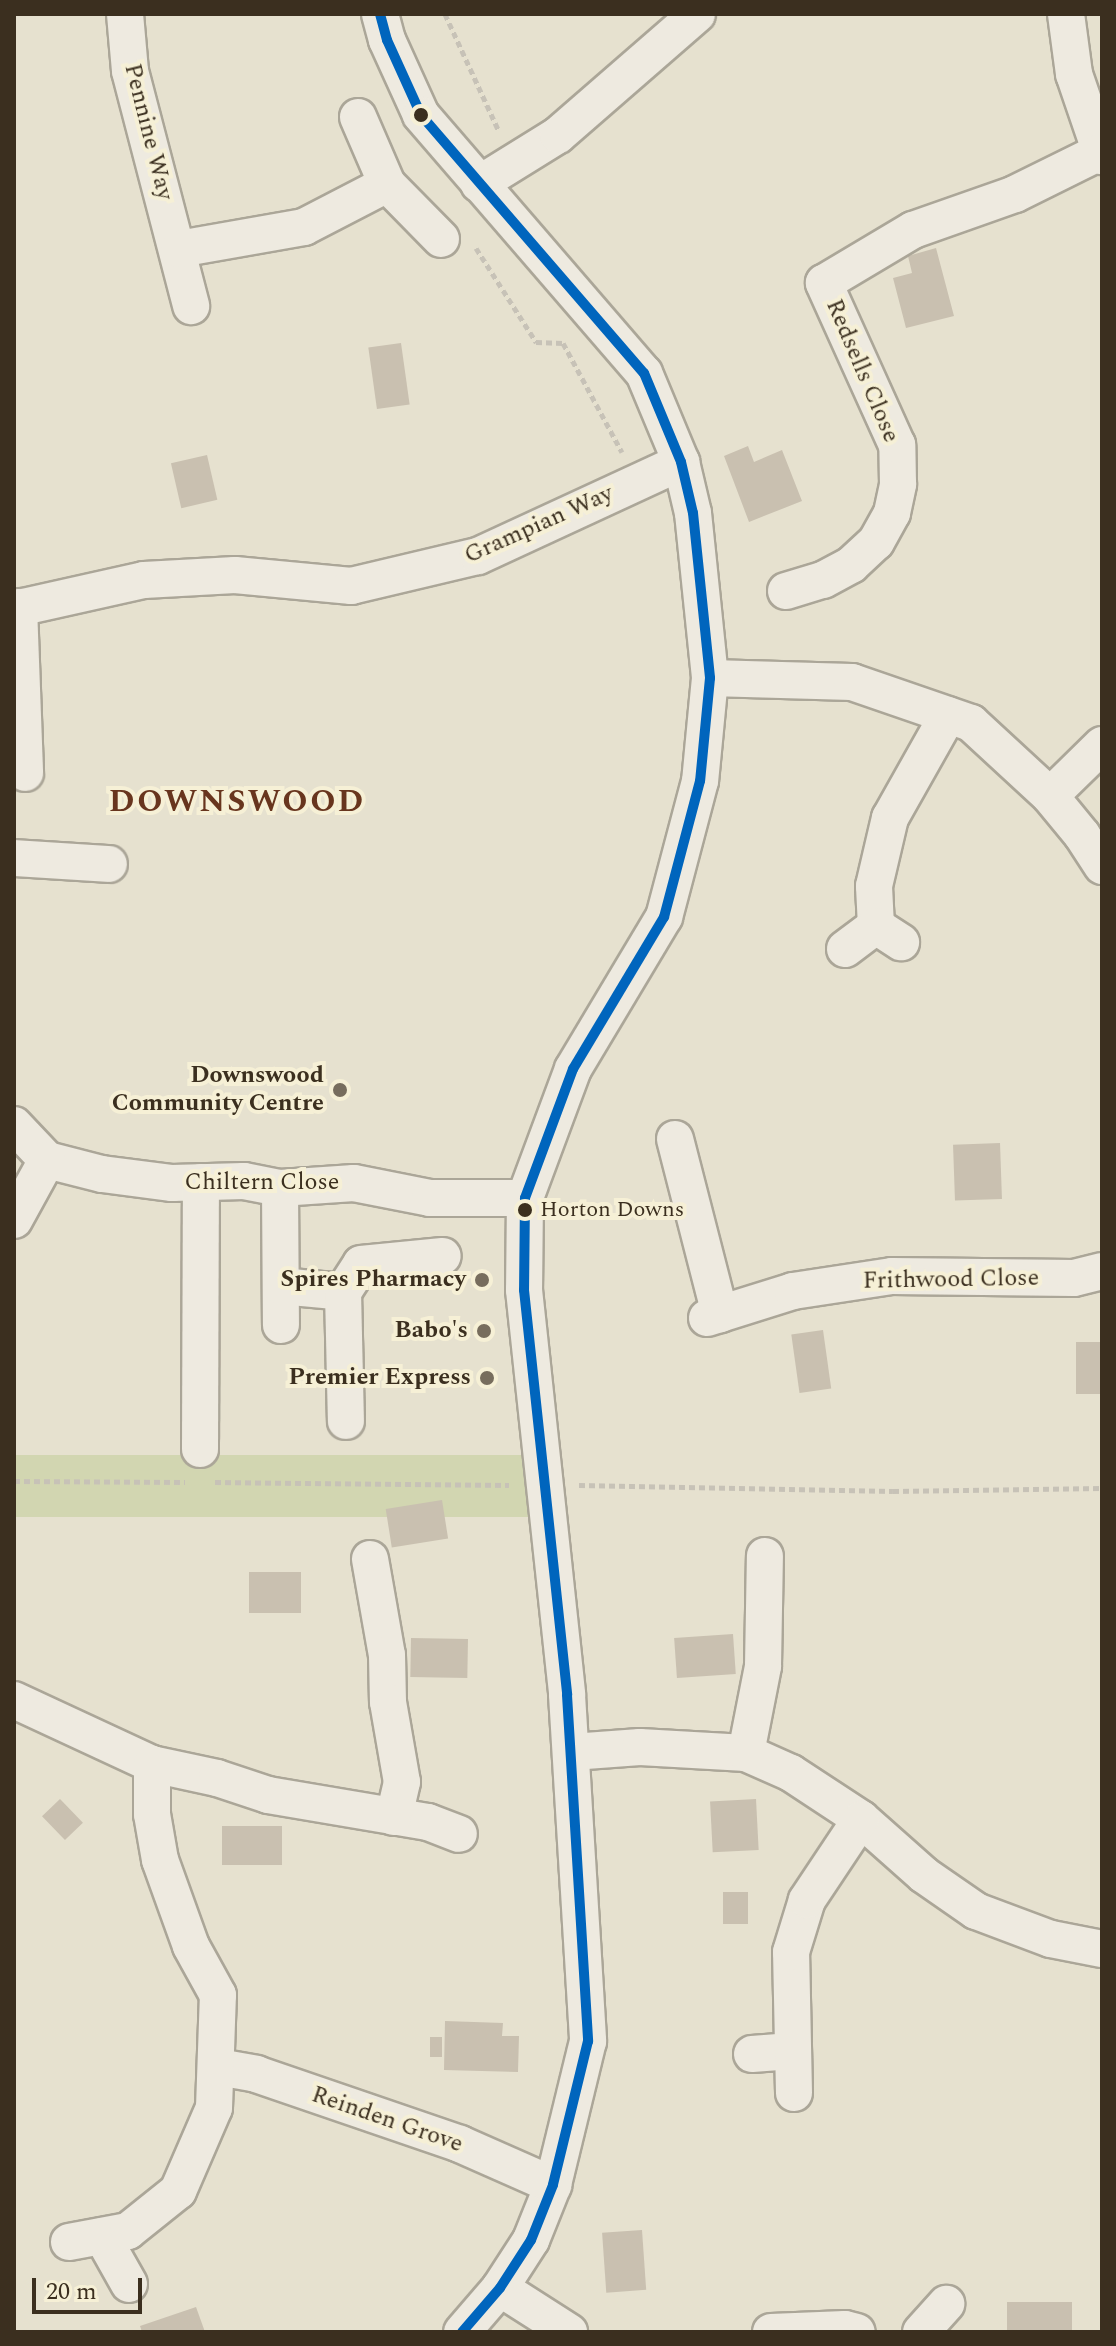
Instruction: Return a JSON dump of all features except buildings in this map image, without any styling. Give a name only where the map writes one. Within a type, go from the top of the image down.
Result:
[{"type":"street","name":"Pennine Way","points":[[125,14],[130,71],[179,249],[191,306]]},
{"type":"street","points":[[380,14],[387,40],[421,115],[644,373],[681,462],[693,513],[710,678],[700,781],[664,917],[573,1069],[525,1198],[524,1290],[572,1752],[588,2041],[553,2185],[531,2240],[500,2288],[462,2332]]},
{"type":"street","points":[[479,184],[558,135],[697,14]]},
{"type":"street","points":[[1066,14],[1074,74],[1101,154]]},
{"type":"street","points":[[358,117],[387,184],[441,239]]},
{"type":"street","name":"Redsells Close","points":[[786,591],[823,580],[851,565],[876,542],[892,513],[898,484],[897,445],[814,270],[913,230],[1015,194],[1101,154]]},
{"type":"street","points":[[179,249],[304,227],[387,184]]},
{"type":"street","name":"Grampian Way","points":[[17,608],[160,579],[235,575],[351,586],[478,556],[681,462]]},
{"type":"street","points":[[17,608],[25,773]]},
{"type":"street","points":[[710,678],[852,682],[971,723],[1050,796],[1082,835],[1102,866]]},
{"type":"street","points":[[845,949],[888,934],[874,886],[890,818],[948,715]]},
{"type":"street","points":[[1050,796],[1102,745]]},
{"type":"street","points":[[14,858],[109,864]]},
{"type":"street","points":[[14,1125],[47,1160],[14,1220]]},
{"type":"street","name":"Frithwood Close","points":[[675,1139],[713,1316],[793,1291],[892,1276],[1074,1278],[1102,1271]]},
{"type":"street","name":"Chiltern Close","points":[[47,1160],[102,1174],[172,1183],[244,1181],[280,1188],[354,1183],[430,1198],[525,1198]]},
{"type":"street","points":[[200,1449],[201,1182]]},
{"type":"street","points":[[280,1188],[281,1325]]},
{"type":"street","points":[[346,1421],[343,1292],[361,1264],[443,1256]]},
{"type":"street","points":[[281,1286],[343,1292]]},
{"type":"street","points":[[746,1753],[763,1666],[765,1556]]},
{"type":"street","points":[[370,1559],[387,1655],[388,1702],[402,1782],[394,1817]]},
{"type":"street","points":[[14,1700],[152,1764],[217,1778],[268,1795],[428,1822],[459,1834]]},
{"type":"street","points":[[572,1752],[640,1747],[746,1753],[791,1773],[861,1819],[924,1875],[976,1911],[1051,1939],[1102,1949]]},
{"type":"street","points":[[129,2284],[86,2239],[128,2231],[178,2191],[214,2108],[218,2067],[218,1995],[191,1946],[160,1860],[152,1814],[152,1764]]},
{"type":"street","points":[[794,2093],[791,1952],[807,1900],[861,1819]]},
{"type":"street","points":[[752,2054],[792,2051]]},
{"type":"street","name":"Reinden Grove","points":[[218,2067],[256,2074],[460,2144],[553,2185]]},
{"type":"street","points":[[500,2288],[569,2332]]},
{"type":"street","points":[[921,2332],[946,2304]]},
{"type":"street","points":[[771,2332],[845,2329],[857,2332]]},
{"type":"path","points":[[445,14],[479,92],[518,160]]},
{"type":"path","points":[[441,239],[468,237],[536,342],[563,343],[637,481]]},
{"type":"green space","points":[[14,1455],[540,1455],[540,1517],[14,1517]]},
{"type":"transit line","points":[[380,14],[387,40],[421,115],[644,373],[681,462],[693,513],[710,678],[700,781],[664,917],[573,1069],[525,1198],[524,1290],[567,1695],[588,2041],[553,2185],[531,2240],[500,2288],[462,2332]]},
{"type":"place","name":"Downswood Community Centre","points":[[340,1090]]},
{"type":"place","name":"Horton Downs","points":[[525,1210]]},
{"type":"place","name":"Spires Pharmacy","points":[[482,1280]]},
{"type":"place","name":"Babo's","points":[[484,1331]]},
{"type":"place","name":"Premier Express","points":[[487,1378]]},
{"type":"district","name":"DOWNSWOOD","points":[[237,802]]}]
